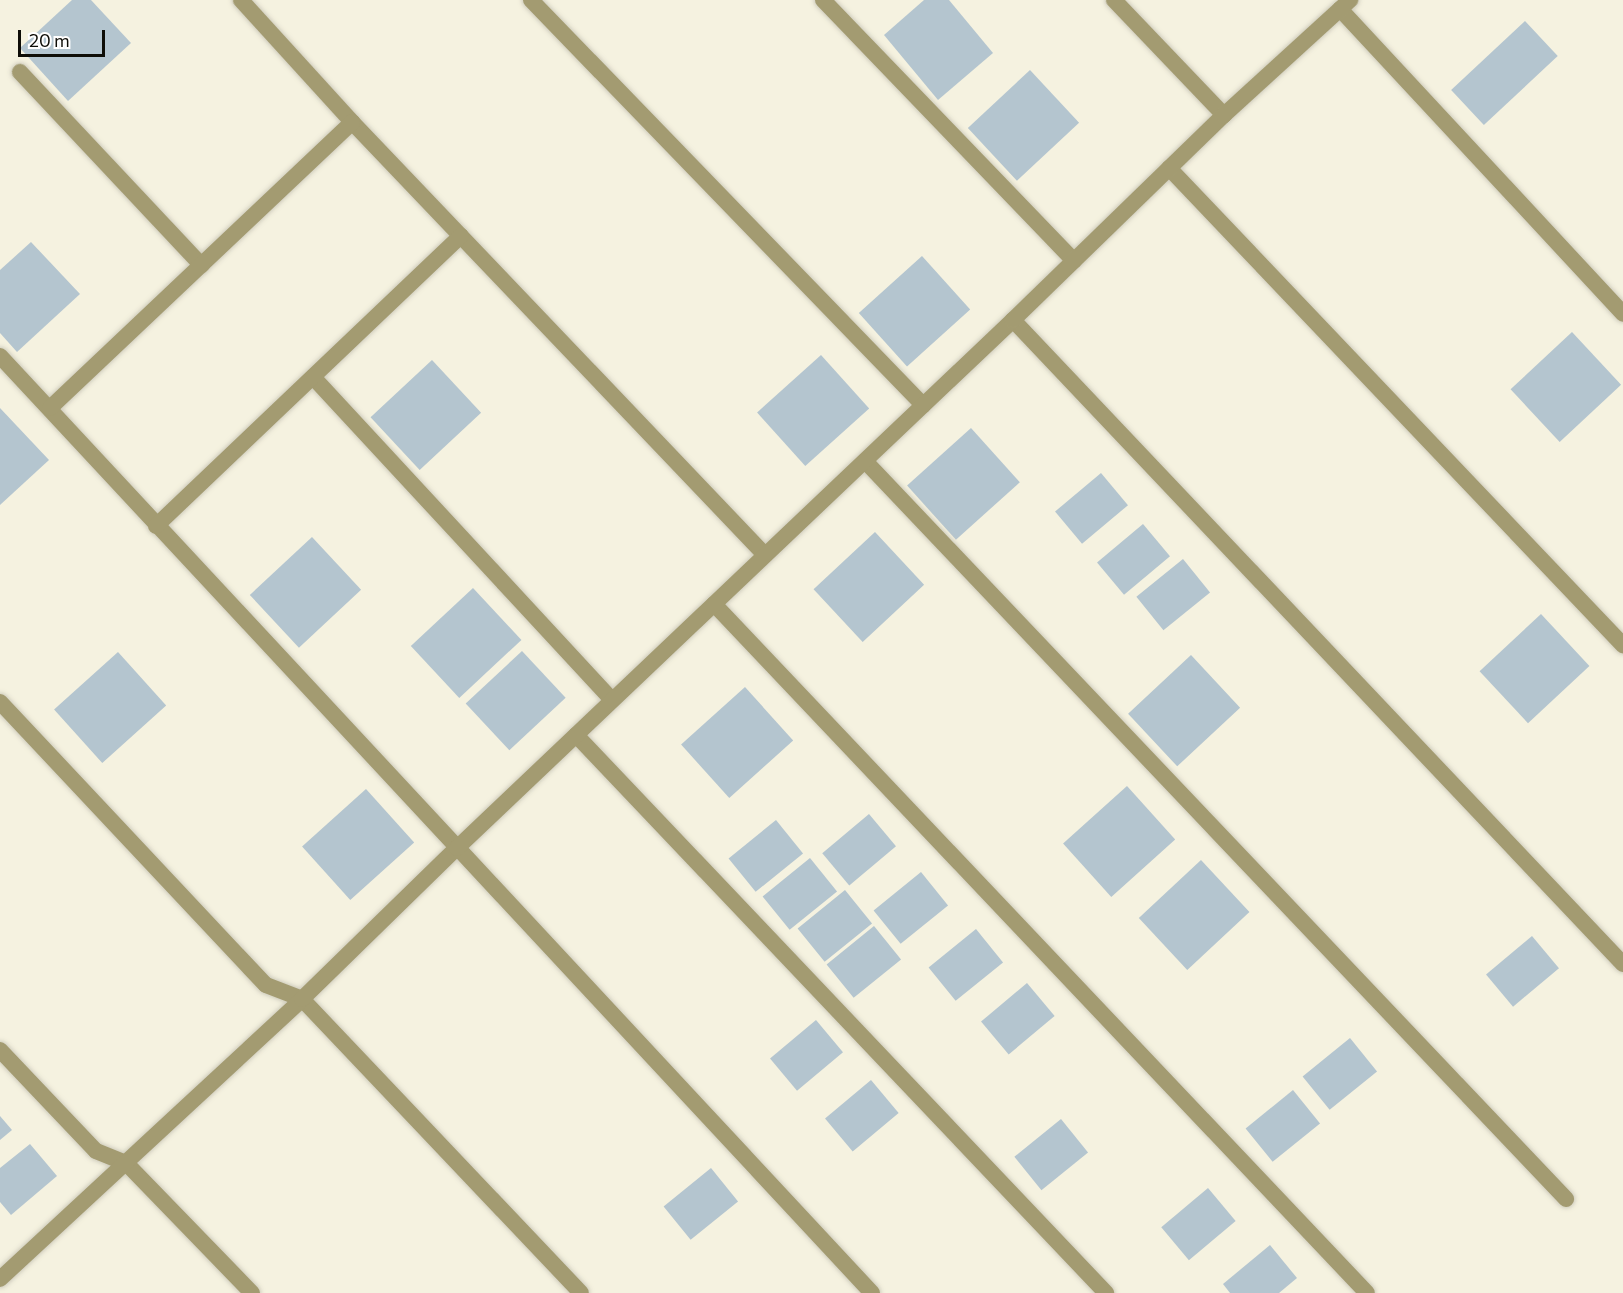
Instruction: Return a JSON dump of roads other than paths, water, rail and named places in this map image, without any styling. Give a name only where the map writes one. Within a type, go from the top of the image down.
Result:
[{"type":"street","points":[[241,0],[352,122],[765,555]]},
{"type":"street","points":[[531,0],[923,405]]},
{"type":"street","points":[[823,0],[1074,261]]},
{"type":"street","points":[[1114,0],[1224,115]]},
{"type":"street","points":[[0,1279],[302,999],[457,848],[1013,320],[1224,115],[1345,4],[1623,314]]},
{"type":"street","points":[[20,72],[201,265]]},
{"type":"street","points":[[50,408],[352,122]]},
{"type":"street","points":[[1169,168],[1623,645]]},
{"type":"street","points":[[156,526],[461,236]]},
{"type":"street","points":[[1013,320],[1623,963]]},
{"type":"street","points":[[0,356],[872,1293]]},
{"type":"street","points":[[312,377],[612,700]]},
{"type":"street","points":[[865,460],[1566,1199]]},
{"type":"street","points":[[714,604],[1367,1293]]},
{"type":"street","points":[[0,702],[266,985],[302,999],[582,1293]]},
{"type":"street","points":[[576,735],[1106,1293]]},
{"type":"street","points":[[0,1050],[96,1151],[126,1162],[252,1293]]}]
